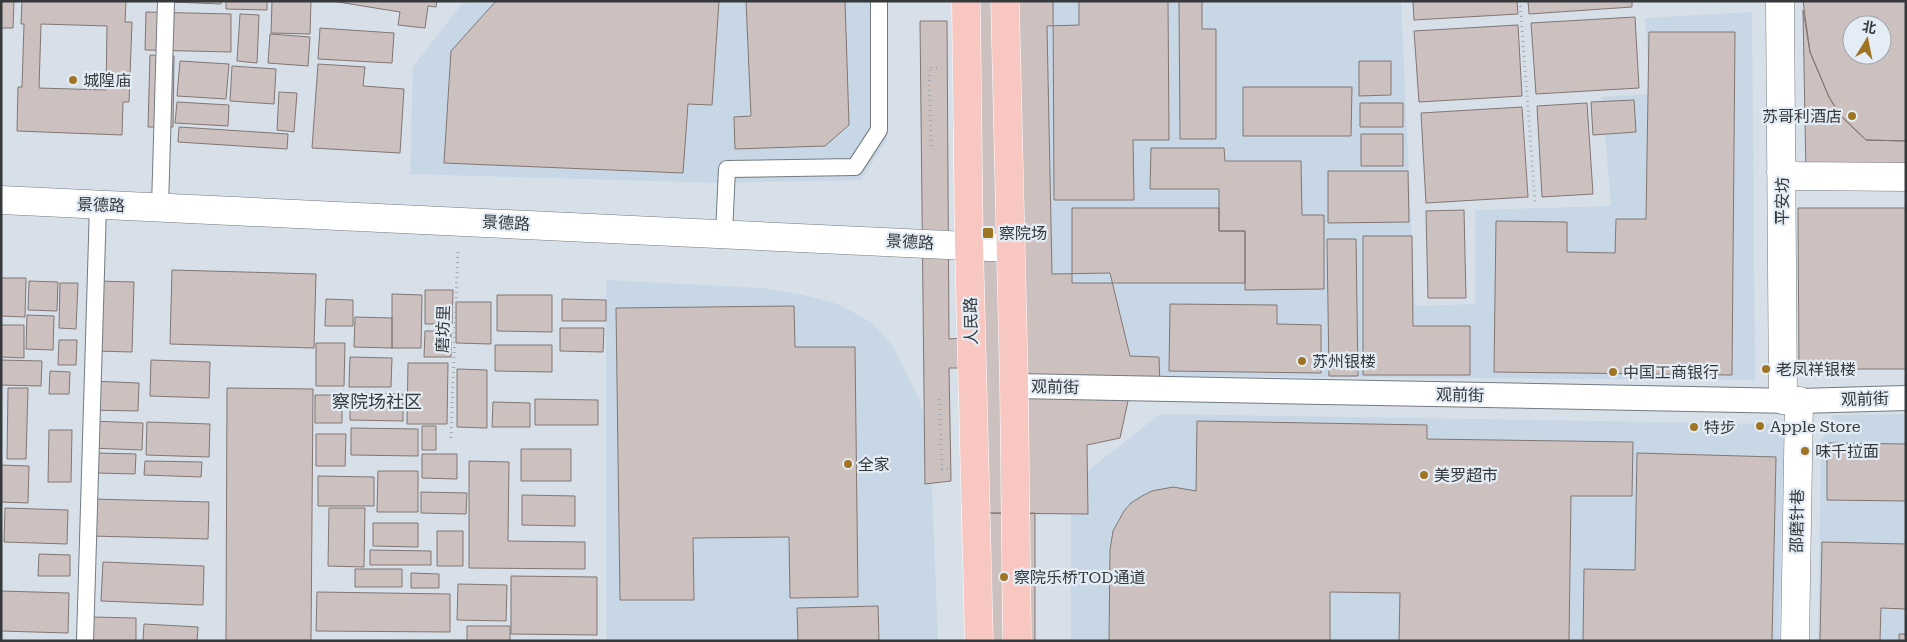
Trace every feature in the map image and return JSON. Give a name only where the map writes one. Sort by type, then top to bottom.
[{"type":"main road","name":"人民路","points":[[966,1],[969,245],[979,641]]},
{"type":"main road","points":[[1005,1],[1014,386],[1017,641]]},
{"type":"main road","name":"平安坊","points":[[1780,1],[1781,172],[1791,400]]},
{"type":"main road","points":[[1781,172],[1797,176],[1906,177]]},
{"type":"main road","name":"景德路","points":[[1,200],[1010,248]]},
{"type":"main road","name":"邵磨针巷","points":[[1791,400],[1795,641]]},
{"type":"street","name":"观前街","points":[[1014,386],[1791,400],[1906,398]]},
{"type":"lane","points":[[160,207],[166,1]]},
{"type":"lane","points":[[724,233],[727,169],[855,167],[879,130],[879,1]]},
{"type":"lane","points":[[85,641],[98,205]]},
{"type":"path","points":[[1520,1],[1535,202]]},
{"type":"path","points":[[929,68],[931,146]]},
{"type":"path","name":"磨坊里","points":[[451,438],[459,221]]},
{"type":"path","points":[[939,399],[942,469]]},
{"type":"shaded area","points":[[585,1],[885,1],[887,140],[861,180],[719,183],[410,174],[413,67],[463,2],[584,8]]},
{"type":"shaded area","points":[[1038,1],[1401,1],[1415,306],[1475,304],[1475,210],[1611,206],[1602,97],[1650,94],[1645,18],[1752,12],[1755,380],[1152,376],[1104,332],[1038,331]]},
{"type":"shaded area","points":[[606,280],[762,288],[803,295],[838,304],[871,322],[892,345],[920,401],[926,427],[931,461],[938,641],[606,641]]},
{"type":"shaded area","points":[[1160,414],[1784,424],[1779,641],[1071,641],[1071,484]]},
{"type":"shaded area","points":[[1906,414],[1906,641],[1818,641],[1821,442],[1833,415]]},
{"type":"building","points":[[1,1],[14,1],[13,28],[1,28]]},
{"type":"building","points":[[22,1],[126,1],[125,22],[132,22],[129,102],[123,102],[122,135],[17,131],[18,87],[22,87],[24,24],[21,24]],"holes":[[[41,24],[107,26],[106,90],[39,88]]]},
{"type":"building","points":[[149,1],[221,1],[221,4]]},
{"type":"building","points":[[226,1],[267,1],[267,10],[226,9]]},
{"type":"building","points":[[272,1],[311,1],[310,34],[271,33]]},
{"type":"building","points":[[332,1],[437,1],[436,7],[428,6],[425,28],[398,25],[400,12]]},
{"type":"building","points":[[496,1],[719,1],[712,105],[688,104],[683,173],[444,163],[451,51]]},
{"type":"building","points":[[746,1],[845,1],[849,125],[825,146],[735,149],[734,117],[751,116]]},
{"type":"building","name":"察院场","points":[[969,1],[1079,1],[1079,25],[1047,26],[1052,274],[1110,273],[1130,356],[1159,357],[1160,386],[1131,387],[1120,438],[1087,445],[1088,514],[973,513],[973,368],[949,368],[951,481],[925,484],[920,21],[947,21],[949,339],[973,337]]},
{"type":"building","points":[[1053,1],[1168,1],[1169,140],[1133,140],[1134,200],[1054,200]]},
{"type":"building","points":[[1179,1],[1202,1],[1202,29],[1216,29],[1216,139],[1180,139]]},
{"type":"building","points":[[1413,1],[1517,1],[1518,14],[1414,20]]},
{"type":"building","points":[[1528,1],[1632,1],[1632,7],[1529,14]]},
{"type":"building","points":[[1803,1],[1906,1],[1906,141],[1866,140],[1840,115],[1829,97],[1810,52]]},
{"type":"building","points":[[1803,10],[1810,52],[1829,97],[1840,115],[1866,140],[1906,141],[1906,175],[1806,175]]},
{"type":"building","points":[[146,12],[231,14],[231,52],[145,50]]},
{"type":"building","points":[[240,14],[259,15],[257,63],[237,61]]},
{"type":"building","points":[[1635,17],[1639,88],[1536,94],[1531,23]]},
{"type":"building","points":[[1518,25],[1522,96],[1419,102],[1414,31]]},
{"type":"building","points":[[320,28],[394,33],[392,63],[318,59]]},
{"type":"building","points":[[1649,32],[1735,32],[1732,375],[1494,372],[1496,221],[1567,222],[1567,252],[1615,253],[1616,219],[1646,219]]},
{"type":"building","points":[[270,34],[310,37],[308,66],[268,63]]},
{"type":"building","points":[[150,55],[174,56],[173,127],[148,127]]},
{"type":"building","points":[[180,61],[229,64],[226,99],[177,96]]},
{"type":"building","points":[[1359,61],[1391,61],[1391,95],[1359,96]]},
{"type":"building","points":[[318,64],[365,67],[363,86],[404,89],[400,153],[312,148]]},
{"type":"building","points":[[232,66],[276,69],[274,104],[230,101]]},
{"type":"building","points":[[1243,87],[1352,87],[1351,136],[1243,136]]},
{"type":"building","points":[[279,92],[297,93],[294,132],[277,130]]},
{"type":"building","points":[[1634,100],[1636,132],[1593,135],[1591,102]]},
{"type":"building","points":[[177,102],[229,105],[228,126],[175,123]]},
{"type":"building","points":[[1360,103],[1403,103],[1403,127],[1360,127]]},
{"type":"building","points":[[1587,103],[1593,194],[1542,197],[1537,106]]},
{"type":"building","points":[[1522,107],[1528,197],[1426,203],[1421,113]]},
{"type":"building","points":[[179,127],[288,134],[287,149],[178,142]]},
{"type":"building","points":[[1361,134],[1403,134],[1403,166],[1361,166]]},
{"type":"building","points":[[1151,148],[1224,148],[1225,161],[1301,161],[1302,215],[1324,215],[1324,289],[1245,290],[1245,231],[1219,231],[1219,189],[1150,189]]},
{"type":"building","points":[[1328,171],[1408,171],[1409,222],[1328,223]]},
{"type":"building","points":[[1072,208],[1219,208],[1219,231],[1245,231],[1245,283],[1072,283]]},
{"type":"building","points":[[1798,208],[1906,208],[1906,369],[1799,369]]},
{"type":"building","points":[[1464,210],[1466,298],[1428,298],[1426,211]]},
{"type":"building","points":[[1363,236],[1412,236],[1413,326],[1470,326],[1470,375],[1363,375]]},
{"type":"building","points":[[1327,239],[1356,239],[1358,376],[1329,376]]},
{"type":"building","points":[[172,270],[316,274],[314,348],[170,344]]},
{"type":"building","points":[[1,278],[26,278],[25,317],[1,316]]},
{"type":"building","points":[[29,281],[58,282],[57,311],[28,310]]},
{"type":"building","points":[[97,281],[134,282],[132,352],[95,351]]},
{"type":"building","points":[[60,283],[78,283],[76,329],[59,328]]},
{"type":"building","points":[[425,290],[453,290],[452,324],[425,324]]},
{"type":"building","points":[[392,294],[422,295],[421,348],[392,348]]},
{"type":"building","points":[[497,295],[552,295],[552,332],[497,331]]},
{"type":"building","points":[[326,299],[353,300],[353,326],[325,326]]},
{"type":"building","points":[[562,299],[606,300],[606,321],[562,321]]},
{"type":"building","points":[[456,302],[491,302],[491,344],[456,343]]},
{"type":"building","points":[[1170,304],[1277,305],[1277,324],[1321,325],[1321,373],[1169,371]]},
{"type":"building","points":[[794,306],[795,347],[855,347],[858,597],[790,598],[789,537],[693,538],[694,600],[620,600],[616,308]]},
{"type":"building","points":[[27,315],[54,316],[53,350],[26,349]]},
{"type":"building","points":[[355,317],[392,318],[392,348],[354,347]]},
{"type":"building","points":[[1,325],[24,325],[24,358],[1,357]]},
{"type":"building","points":[[560,328],[604,328],[603,352],[560,351]]},
{"type":"building","points":[[425,331],[451,331],[451,357],[424,357]]},
{"type":"building","points":[[59,340],[77,340],[76,365],[58,365]]},
{"type":"building","points":[[316,343],[345,343],[344,386],[316,386]]},
{"type":"building","points":[[495,345],[552,345],[552,372],[495,371]]},
{"type":"building","points":[[350,357],[392,358],[391,387],[349,387]]},
{"type":"building","points":[[1,360],[42,361],[41,386],[1,385]]},
{"type":"building","points":[[151,360],[210,362],[209,398],[150,396]]},
{"type":"building","points":[[408,363],[448,363],[447,424],[407,424]]},
{"type":"building","points":[[457,369],[487,370],[487,428],[457,427]]},
{"type":"building","points":[[50,371],[70,372],[69,394],[49,394]]},
{"type":"building","points":[[90,381],[139,383],[138,411],[89,410]]},
{"type":"building","points":[[8,388],[28,388],[26,459],[7,459]]},
{"type":"building","points":[[227,388],[313,389],[311,641],[226,641]]},
{"type":"building","points":[[350,393],[403,394],[403,421],[350,420]]},
{"type":"building","points":[[315,395],[342,395],[342,423],[315,423]]},
{"type":"building","points":[[535,399],[598,400],[598,425],[535,425]]},
{"type":"building","points":[[493,402],[530,403],[530,427],[492,427]]},
{"type":"building","points":[[91,421],[143,423],[142,450],[90,448]]},
{"type":"building","points":[[1197,421],[1427,425],[1427,439],[1633,442],[1632,496],[1571,496],[1569,641],[1399,641],[1400,593],[1330,592],[1330,641],[1109,641],[1110,550],[1113,531],[1124,511],[1131,503],[1152,491],[1173,487],[1196,491]]},
{"type":"building","points":[[147,422],[210,424],[209,457],[146,455]]},
{"type":"building","points":[[422,426],[436,426],[436,450],[422,450]]},
{"type":"building","points":[[351,428],[418,429],[418,456],[351,455]]},
{"type":"building","points":[[49,430],[72,430],[71,482],[48,482]]},
{"type":"building","points":[[316,434],[346,434],[345,466],[316,466]]},
{"type":"building","points":[[1827,443],[1906,444],[1906,501],[1827,500]]},
{"type":"building","points":[[521,449],[571,449],[571,481],[521,481]]},
{"type":"building","points":[[97,453],[136,454],[135,474],[97,473]]},
{"type":"building","points":[[1637,453],[1776,457],[1772,641],[1583,641],[1584,569],[1635,570]]},
{"type":"building","points":[[422,454],[457,454],[457,479],[422,478]]},
{"type":"building","points":[[145,461],[202,462],[201,477],[144,475]]},
{"type":"building","points":[[469,461],[509,462],[508,541],[585,542],[585,569],[469,568]]},
{"type":"building","points":[[1,465],[29,466],[28,503],[1,502]]},
{"type":"building","points":[[378,471],[418,471],[418,512],[377,512]]},
{"type":"building","points":[[318,476],[374,477],[374,506],[318,506]]},
{"type":"building","points":[[421,492],[467,493],[466,514],[421,513]]},
{"type":"building","points":[[522,495],[575,496],[575,526],[522,525]]},
{"type":"building","points":[[92,499],[209,502],[208,539],[91,536]]},
{"type":"building","points":[[5,508],[68,510],[67,544],[4,542]]},
{"type":"building","points":[[329,508],[365,508],[364,567],[328,566]]},
{"type":"building","name":"察院乐桥TOD通道","points":[[973,513],[1035,513],[1035,641],[974,641]]},
{"type":"building","points":[[373,523],[418,523],[418,547],[373,546]]},
{"type":"building","points":[[437,531],[463,531],[463,566],[437,566]]},
{"type":"building","points":[[1822,542],[1906,544],[1906,609],[1881,608],[1880,641],[1820,641]]},
{"type":"building","points":[[370,550],[431,551],[431,565],[370,565]]},
{"type":"building","points":[[39,554],[70,555],[70,576],[38,576]]},
{"type":"building","points":[[103,562],[204,566],[203,605],[101,601]]},
{"type":"building","points":[[355,569],[402,569],[402,587],[355,587]]},
{"type":"building","points":[[411,573],[439,574],[439,588],[411,588]]},
{"type":"building","points":[[511,576],[597,577],[597,635],[511,634]]},
{"type":"building","points":[[458,584],[507,585],[506,621],[457,620]]},
{"type":"building","points":[[1,591],[69,593],[68,633],[1,631]]},
{"type":"building","points":[[317,592],[450,594],[450,632],[316,631]]},
{"type":"building","points":[[878,606],[879,641],[798,641],[797,608]]},
{"type":"building","points":[[92,617],[136,618],[136,641],[91,641]]},
{"type":"building","points":[[144,624],[198,627],[197,641],[143,641]]},
{"type":"building","points":[[467,626],[510,626],[510,641],[467,641]]},
{"type":"building","points":[[1899,634],[1906,634],[1906,641],[1899,641]]},
{"type":"place","name":"城隍庙","points":[[73,80]]},
{"type":"place","name":"苏哥利酒店","points":[[1852,116]]},
{"type":"place","name":"察院场","points":[[988,233]]},
{"type":"place","name":"苏州银楼","points":[[1302,361]]},
{"type":"place","name":"老凤祥银楼","points":[[1766,369]]},
{"type":"place","name":"中国工商银行","points":[[1613,372]]},
{"type":"place","name":"Apple Store","points":[[1760,426]]},
{"type":"place","name":"特步","points":[[1694,427]]},
{"type":"place","name":"味千拉面","points":[[1805,451]]},
{"type":"place","name":"全家","points":[[848,464]]},
{"type":"place","name":"美罗超市","points":[[1424,475]]},
{"type":"place","name":"察院乐桥TOD通道","points":[[1004,577]]},
{"type":"district","name":"察院场社区","points":[[377,401]]}]
